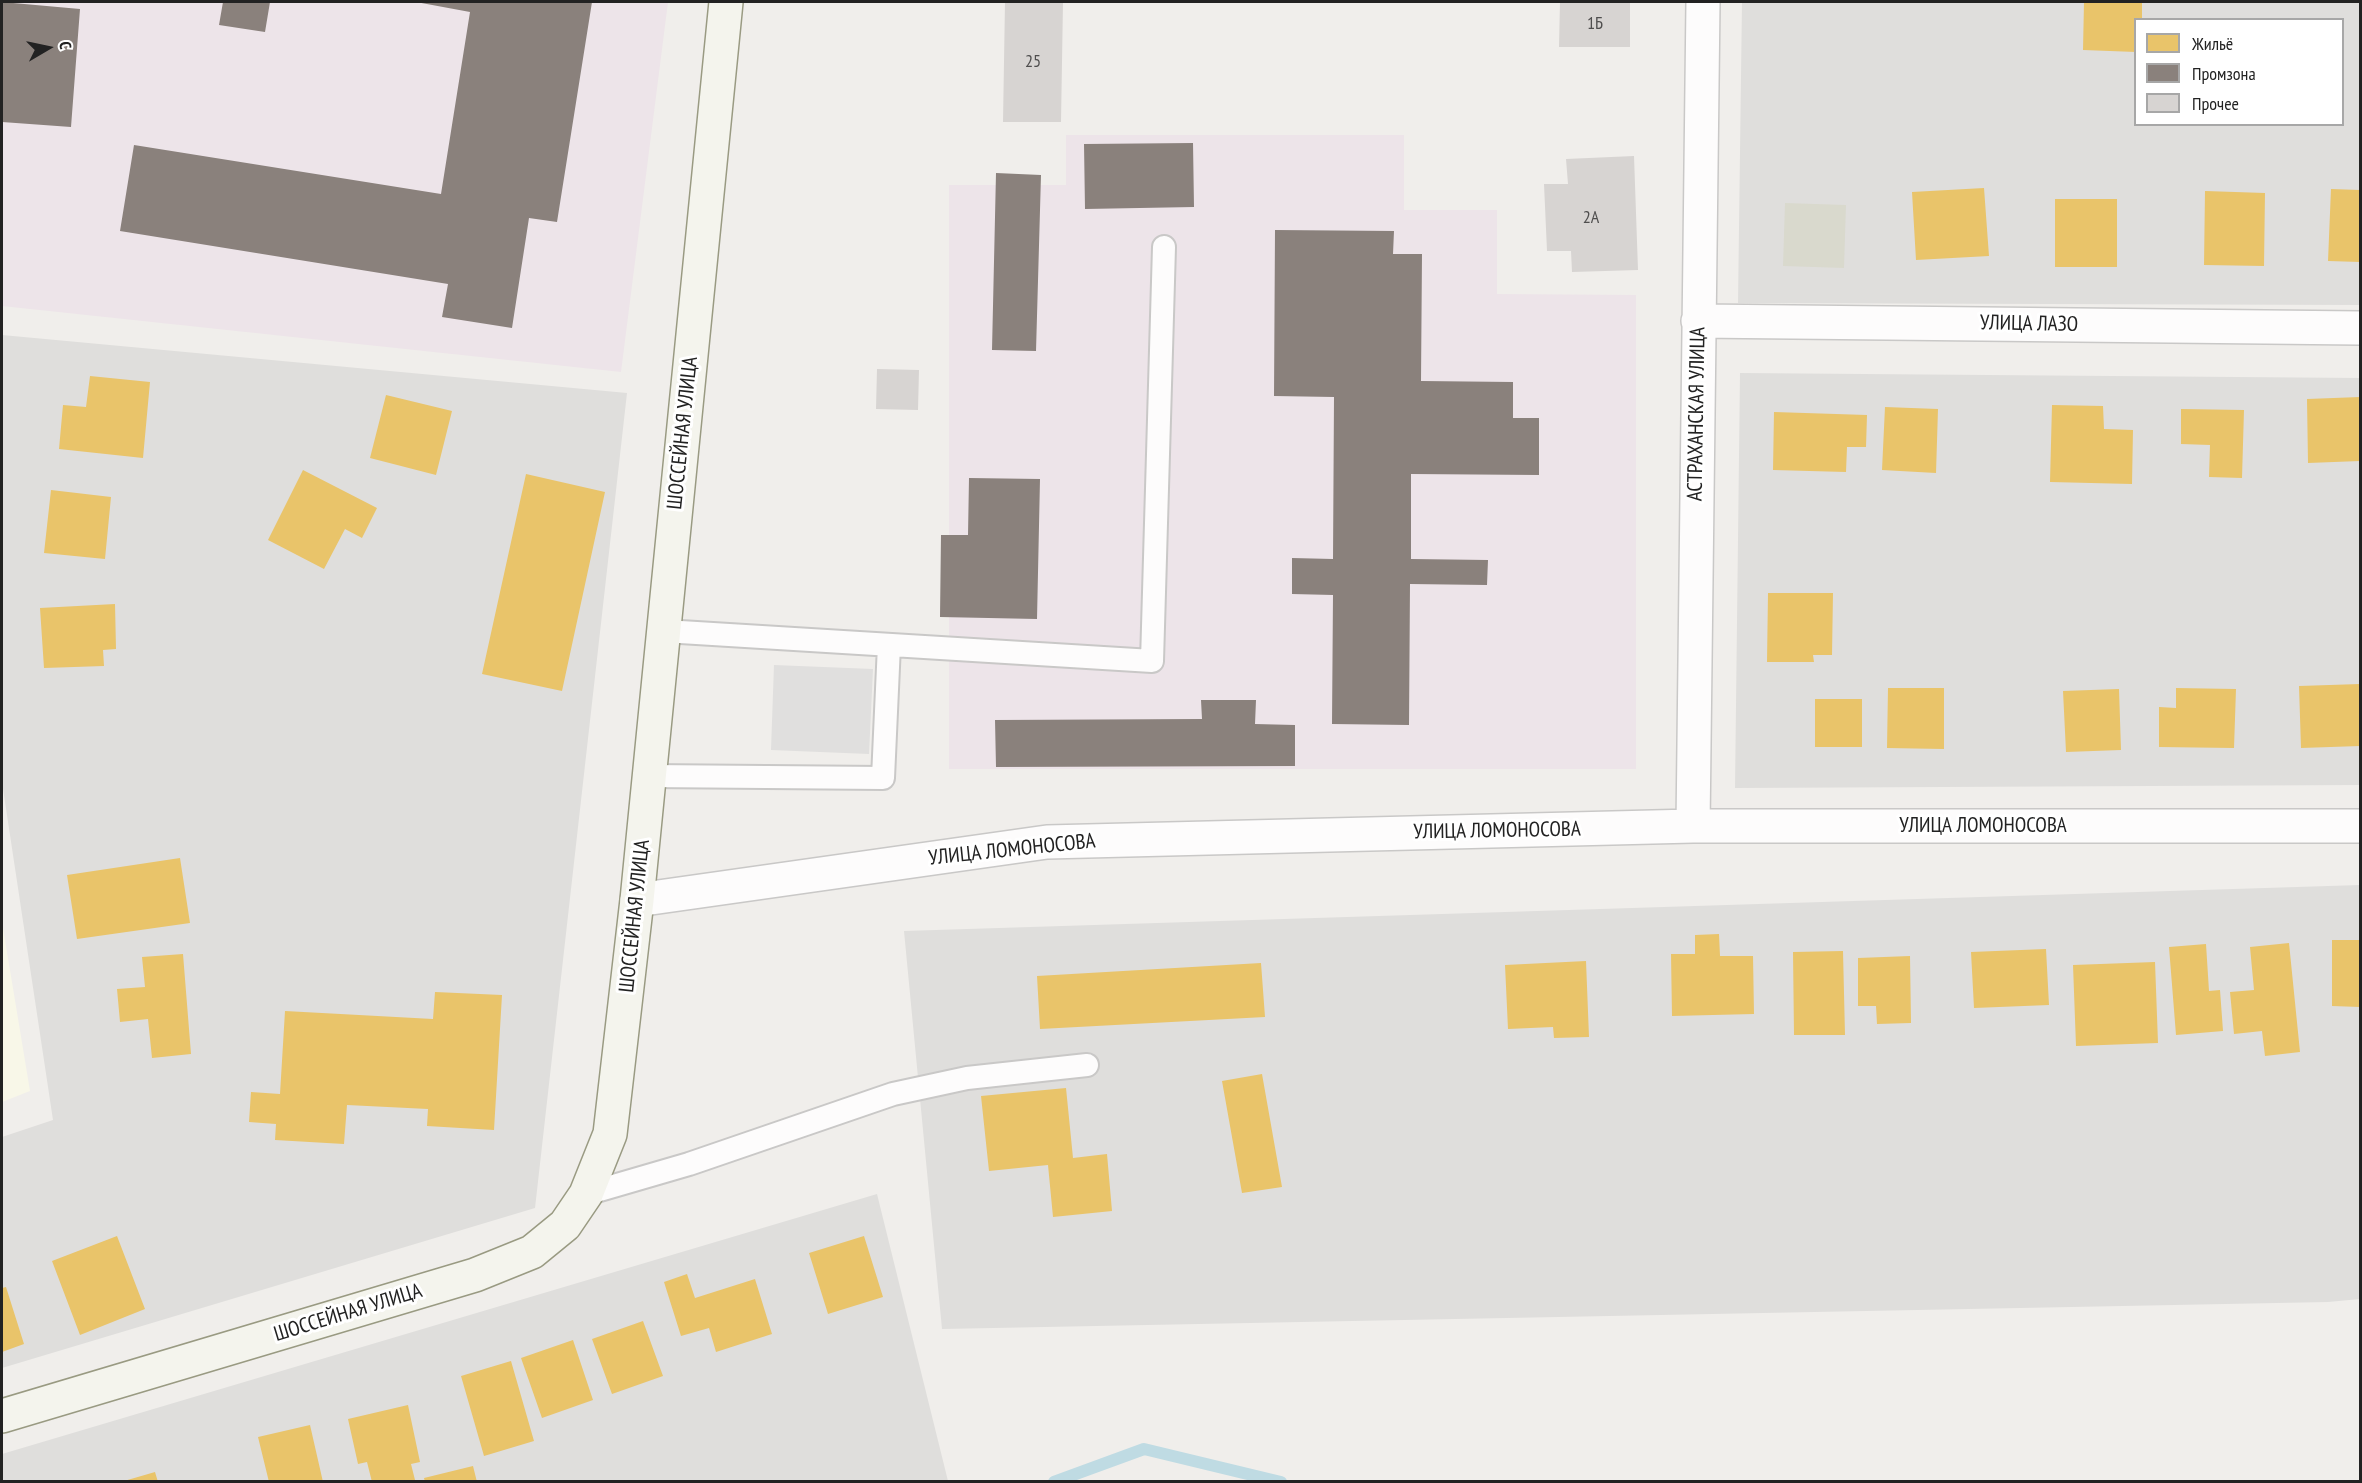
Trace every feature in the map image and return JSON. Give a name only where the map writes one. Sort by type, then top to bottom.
[{"type":"street","name":"ШОССЕЙНАЯ УЛИЦА","points":[[2,1416],[475,1275],[532,1252],[565,1225],[586,1194],[610,1134],[650,776],[726,2]]},
{"type":"street","name":"АСТРАХАНСКАЯ УЛИЦА","points":[[1693,826],[1703,2]]},
{"type":"street","name":"УЛИЦА ЛАЗО","points":[[1698,321],[2361,328]]},
{"type":"street","name":"УЛИЦА ЛОМОНОСОВА","points":[[637,900],[1047,842],[1693,826],[2361,826]]},
{"type":"lane","points":[[664,631],[1152,661],[1164,247]]},
{"type":"lane","points":[[650,776],[883,778],[888,645]]},
{"type":"lane","points":[[586,1194],[689,1164],[893,1094],[967,1078],[1088,1065]]},
{"type":"shaded area","points":[[2,2],[668,2],[621,372],[2,306]]},
{"type":"shaded area","points":[[1742,2],[2360,2],[2360,305],[1738,303]]},
{"type":"shaded area","points":[[1066,135],[1404,135],[1404,210],[1497,210],[1497,294],[1636,295],[1636,769],[949,769],[949,185],[1066,185]]},
{"type":"shaded area","points":[[1785,203],[1846,205],[1844,268],[1783,266]]},
{"type":"shaded area","points":[[2,335],[627,393],[535,1208],[2,1368],[2,1137],[53,1120],[2,782]]},
{"type":"shaded area","points":[[1740,373],[2360,378],[2360,785],[1735,788]]},
{"type":"shaded area","points":[[774,665],[873,669],[869,754],[771,750]]},
{"type":"shaded area","points":[[2360,885],[2360,1299],[2328,1302],[942,1329],[904,931]]},
{"type":"shaded area","points":[[2,922],[30,1091],[2,1102]]},
{"type":"shaded area","points":[[877,1194],[948,1481],[2,1482],[2,1454]]},
{"type":"building: Жильё","points":[[2084,2],[2142,2],[2142,18],[2134,18],[2134,52],[2083,50]]},
{"type":"building: Жильё","points":[[1984,188],[1989,256],[1916,260],[1912,192]]},
{"type":"building: Жильё","points":[[2331,189],[2360,190],[2360,262],[2328,261]]},
{"type":"building: Жильё","points":[[2205,191],[2265,193],[2264,266],[2204,265]]},
{"type":"building: Жильё","points":[[2055,199],[2117,199],[2117,267],[2055,267]]},
{"type":"building: Жильё","points":[[90,376],[150,382],[143,458],[59,449],[63,405],[86,407]]},
{"type":"building: Жильё","points":[[386,395],[452,411],[436,475],[370,458]]},
{"type":"building: Жильё","points":[[2360,397],[2360,461],[2308,463],[2307,399]]},
{"type":"building: Жильё","points":[[2052,405],[2103,406],[2104,429],[2133,430],[2132,484],[2050,482]]},
{"type":"building: Жильё","points":[[1885,407],[1938,409],[1936,473],[1882,470]]},
{"type":"building: Жильё","points":[[2181,409],[2244,410],[2242,478],[2209,477],[2210,445],[2181,444]]},
{"type":"building: Жильё","points":[[1774,412],[1867,415],[1866,447],[1847,447],[1846,472],[1773,470]]},
{"type":"building: Жильё","points":[[303,470],[377,508],[362,538],[345,529],[324,569],[268,540]]},
{"type":"building: Жильё","points":[[526,474],[605,492],[562,691],[482,674]]},
{"type":"building: Жильё","points":[[51,490],[111,497],[105,559],[44,553]]},
{"type":"building: Жильё","points":[[1768,593],[1833,593],[1832,655],[1813,655],[1814,662],[1767,662]]},
{"type":"building: Жильё","points":[[115,604],[116,649],[103,650],[104,666],[44,668],[40,608]]},
{"type":"building: Жильё","points":[[2360,684],[2360,746],[2301,748],[2299,686]]},
{"type":"building: Жильё","points":[[1888,688],[1944,688],[1944,749],[1887,748]]},
{"type":"building: Жильё","points":[[2176,688],[2236,689],[2234,748],[2159,747],[2159,707],[2176,708]]},
{"type":"building: Жильё","points":[[2119,689],[2121,750],[2066,752],[2063,691]]},
{"type":"building: Жильё","points":[[1815,699],[1862,699],[1862,747],[1815,747]]},
{"type":"building: Жильё","points":[[180,858],[190,923],[77,939],[67,875]]},
{"type":"building: Жильё","points":[[1719,934],[1720,956],[1753,956],[1754,1014],[1672,1016],[1671,954],[1695,954],[1695,935]]},
{"type":"building: Жильё","points":[[2332,940],[2360,940],[2360,1007],[2332,1006]]},
{"type":"building: Жильё","points":[[2289,943],[2300,1052],[2265,1056],[2262,1031],[2234,1034],[2230,992],[2254,990],[2250,947]]},
{"type":"building: Жильё","points":[[2206,944],[2209,991],[2220,990],[2223,1031],[2176,1035],[2169,947]]},
{"type":"building: Жильё","points":[[2046,949],[2049,1005],[1974,1008],[1971,952]]},
{"type":"building: Жильё","points":[[1843,951],[1845,1035],[1794,1035],[1793,952]]},
{"type":"building: Жильё","points":[[183,954],[191,1054],[152,1058],[148,1019],[120,1022],[117,989],[145,987],[142,957]]},
{"type":"building: Жильё","points":[[1910,956],[1911,1023],[1877,1024],[1876,1006],[1858,1006],[1858,958]]},
{"type":"building: Жильё","points":[[1586,961],[1589,1037],[1554,1038],[1553,1027],[1508,1029],[1505,965]]},
{"type":"building: Жильё","points":[[2155,962],[2158,1043],[2076,1046],[2073,965]]},
{"type":"building: Жильё","points":[[1261,963],[1265,1017],[1040,1029],[1037,976]]},
{"type":"building: Жильё","points":[[435,992],[502,995],[494,1130],[427,1126],[428,1109],[347,1105],[344,1144],[275,1140],[276,1124],[249,1122],[251,1092],[280,1094],[285,1011],[433,1019]]},
{"type":"building: Жильё","points":[[1262,1074],[1282,1187],[1242,1193],[1222,1081]]},
{"type":"building: Жильё","points":[[1066,1088],[1073,1158],[1107,1154],[1112,1211],[1053,1217],[1048,1165],[989,1171],[981,1096]]},
{"type":"building: Жильё","points":[[117,1236],[145,1309],[80,1335],[52,1261]]},
{"type":"building: Жильё","points":[[864,1236],[883,1297],[828,1314],[809,1253]]},
{"type":"building: Жильё","points":[[687,1274],[695,1298],[755,1279],[772,1334],[716,1352],[709,1328],[681,1336],[664,1282]]},
{"type":"building: Жильё","points":[[6,1287],[24,1344],[2,1352],[2,1288]]},
{"type":"building: Жильё","points":[[643,1321],[663,1376],[612,1394],[592,1339]]},
{"type":"building: Жильё","points":[[573,1340],[593,1400],[542,1418],[521,1358]]},
{"type":"building: Жильё","points":[[511,1361],[534,1441],[484,1456],[461,1376]]},
{"type":"building: Жильё","points":[[408,1405],[420,1462],[411,1464],[415,1480],[372,1482],[367,1462],[358,1464],[348,1419]]},
{"type":"building: Жильё","points":[[310,1425],[323,1482],[269,1482],[258,1437]]},
{"type":"building: Жильё","points":[[473,1466],[477,1482],[425,1482],[424,1478]]},
{"type":"building: Жильё","points":[[155,1472],[158,1482],[124,1482],[124,1481]]},
{"type":"building: Промзона","points":[[2,2],[80,9],[71,127],[2,122]]},
{"type":"building: Промзона","points":[[223,2],[270,2],[265,32],[219,25]]},
{"type":"building: Промзона","points":[[416,2],[592,2],[557,222],[529,218],[512,328],[442,317],[448,284],[120,231],[134,145],[441,194],[470,12]]},
{"type":"building: Промзона","points":[[1193,143],[1194,207],[1085,209],[1084,144]]},
{"type":"building: Промзона","points":[[996,173],[1041,175],[1036,351],[992,350]]},
{"type":"building: Промзона","points":[[1275,230],[1394,231],[1393,254],[1422,254],[1421,381],[1513,382],[1513,418],[1539,418],[1539,475],[1411,474],[1411,559],[1488,560],[1487,585],[1410,584],[1409,725],[1332,724],[1333,595],[1292,594],[1292,558],[1333,559],[1334,397],[1274,396]]},
{"type":"building: Промзона","points":[[969,478],[1040,479],[1037,619],[940,617],[941,535],[968,535]]},
{"type":"building: Промзона","points":[[1201,700],[1256,700],[1255,724],[1295,725],[1295,766],[996,767],[995,720],[1202,719]]},
{"type":"building: Прочее","points":[[1005,2],[1063,2],[1061,122],[1003,122]]},
{"type":"building: Прочее","points":[[1560,2],[1630,2],[1630,47],[1559,47]]},
{"type":"building: Прочее","points":[[1634,156],[1638,270],[1572,272],[1571,251],[1547,251],[1544,184],[1568,184],[1566,159]]},
{"type":"building: Прочее","points":[[877,369],[919,370],[918,410],[876,409]]},
{"type":"waterway","points":[[1054,1482],[1144,1449],[1281,1482]]}]
